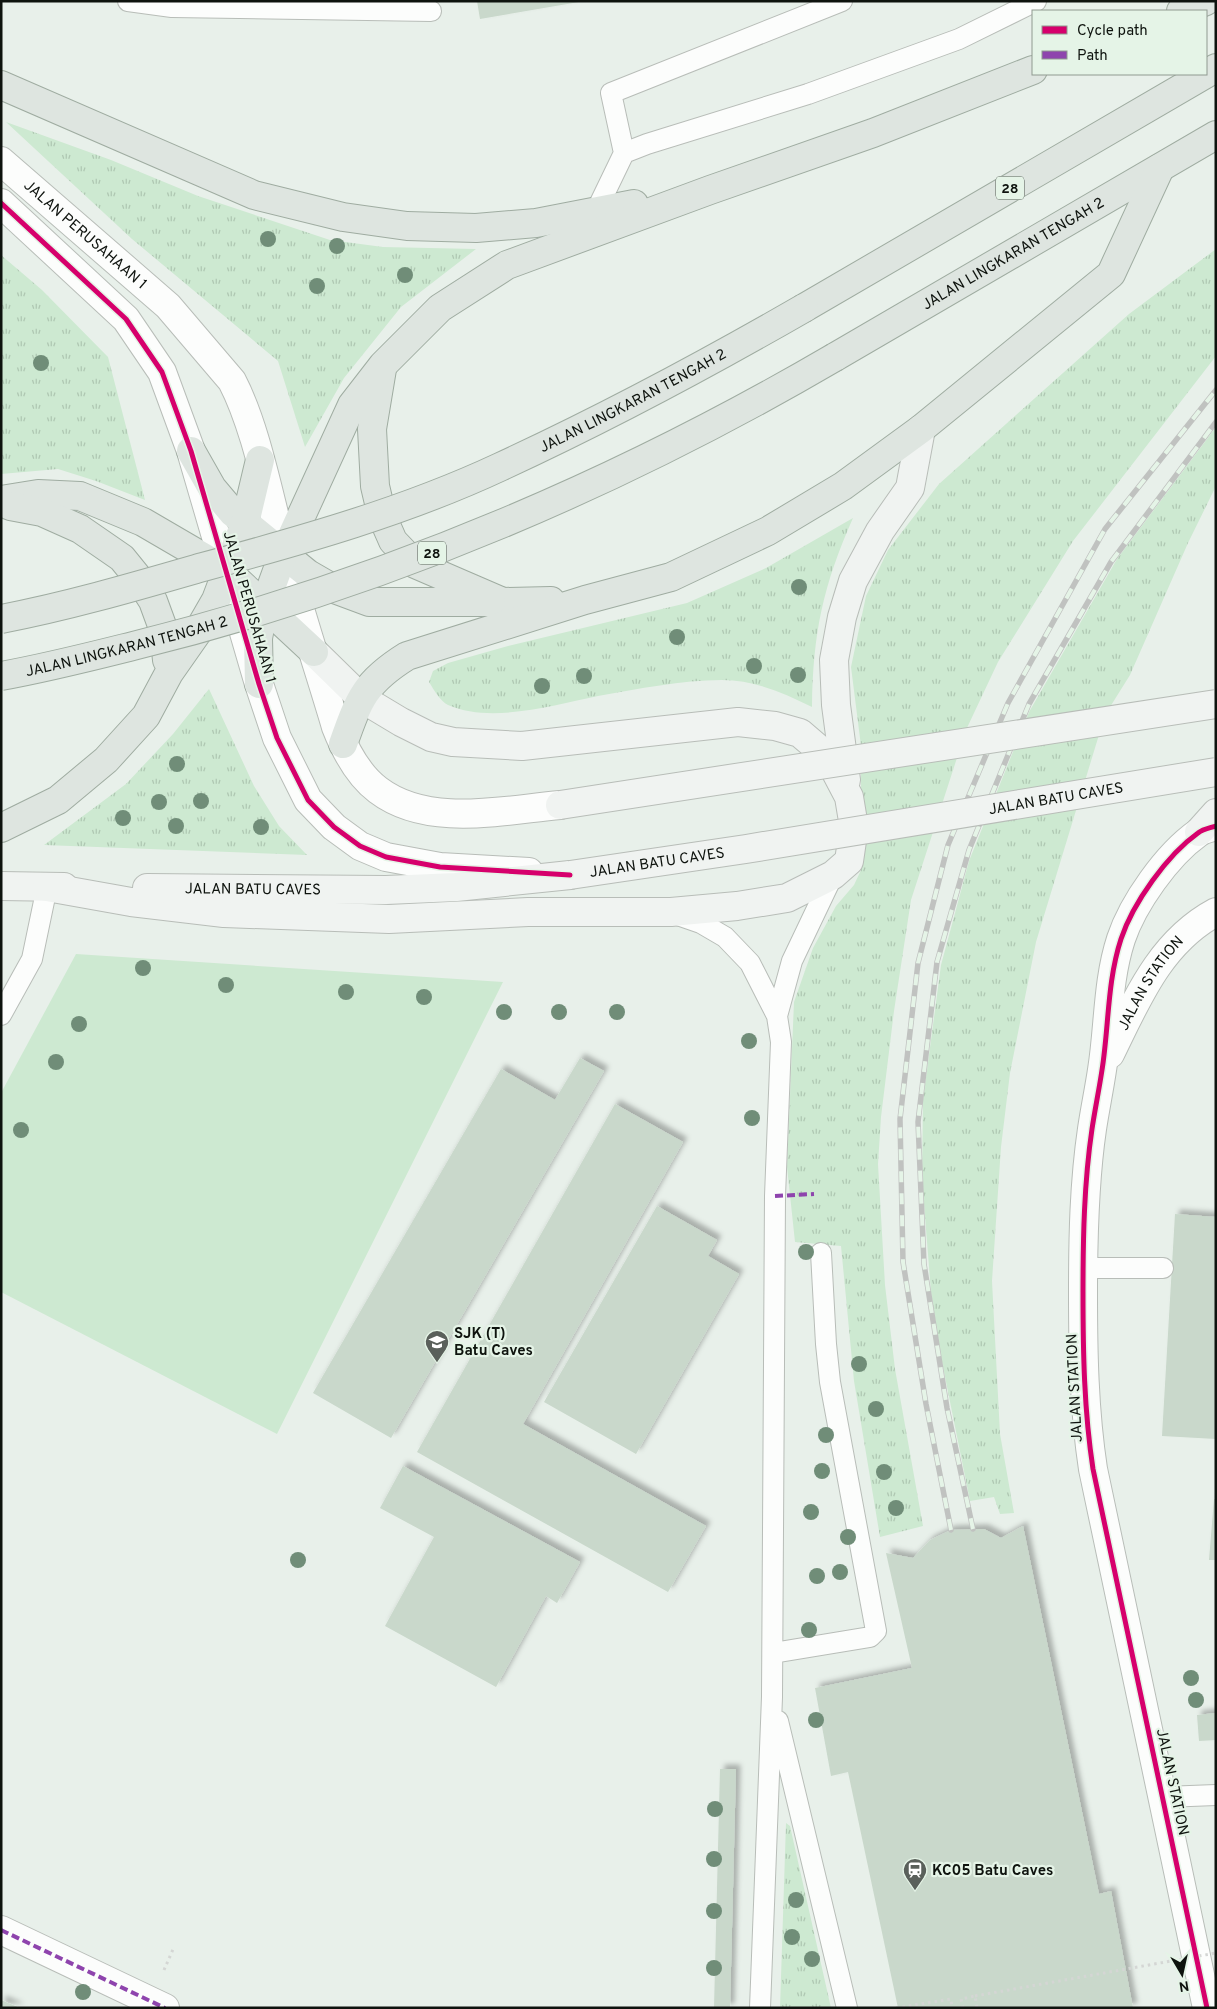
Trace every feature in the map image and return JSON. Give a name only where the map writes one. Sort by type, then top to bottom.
[{"type":"highway","points":[[1183,10],[1206,1]]},
{"type":"highway","points":[[259,684],[258,638],[264,607],[284,554],[352,405],[383,365],[440,308],[507,265],[710,190],[873,133],[1032,70]]},
{"type":"highway","name":"JALAN LINGKARAN TENGAH 2","points":[[1,619],[297,542],[398,508],[498,468],[664,386],[804,308],[1204,75]]},
{"type":"highway","points":[[1,85],[254,195],[343,217],[407,226],[476,228],[536,223],[710,190]]},
{"type":"highway","name":"JALAN LINGKARAN TENGAH 2","points":[[1,676],[37,670],[174,636],[292,602],[422,557],[614,474],[674,446],[752,405],[1216,135]]},
{"type":"highway","points":[[343,744],[361,698],[374,681],[407,656],[585,600],[671,577],[768,531],[843,486],[920,429],[1111,274],[1160,168]]},
{"type":"highway","points":[[383,365],[372,429],[375,486],[382,516],[393,541],[415,564],[503,602]]},
{"type":"highway","points":[[191,451],[212,488],[245,523],[308,574],[334,589],[369,602],[585,600]]},
{"type":"highway","points":[[1,828],[58,800],[106,760],[146,716],[169,674],[197,634],[216,600],[245,523],[260,460]]},
{"type":"highway","points":[[1,500],[38,494],[80,496],[107,505],[143,522],[227,571],[314,652]]},
{"type":"highway","points":[[1,504],[42,512],[80,529],[122,558],[140,579],[153,601],[164,631],[169,674]]},
{"type":"main road","points":[[47,887],[131,902],[224,913],[389,919],[528,912],[671,912],[737,906],[787,898],[833,875],[849,861],[854,827],[848,797],[836,705],[834,660],[840,626],[853,581],[880,532],[910,488],[920,429]]},
{"type":"main road","points":[[314,652],[361,698],[401,722],[431,736],[454,742],[522,746],[738,722],[775,726],[800,733],[828,757],[848,797]]},
{"type":"main road","points":[[560,805],[1216,704]]},
{"type":"main road","name":"JALAN BATU CAVES","points":[[1,887],[386,890],[456,886],[570,875],[746,849],[1216,772]]},
{"type":"street","name":"JALAN PERUSAHAAN 1","points":[[1,161],[168,306],[225,370],[238,393],[260,460],[284,554],[343,744],[362,774],[378,790],[398,802],[421,809],[448,813],[468,813],[560,805]]},
{"type":"street","name":"JALAN PERUSAHAAN 1","points":[[1,203],[126,319],[162,372],[191,451],[259,684],[277,738],[308,800],[334,827],[360,846],[386,857],[440,867],[570,875]]},
{"type":"street","name":"JALAN STATION","points":[[1207,2008],[1093,1469],[1086,1424],[1084,1200],[1113,970],[1122,937],[1144,893],[1170,859],[1210,824]]},
{"type":"street","name":"JALAN STATION","points":[[1102,1068],[1142,990],[1168,949],[1200,920],[1216,912]]},
{"type":"street","points":[[1,1930],[165,2008]]},
{"type":"lane","points":[[128,1],[172,7],[431,11]]},
{"type":"lane","points":[[596,211],[624,153],[611,93],[842,1]]},
{"type":"lane","points":[[624,153],[647,144],[808,94],[959,39],[1036,1]]},
{"type":"lane","points":[[777,1016],[792,961],[833,875]]},
{"type":"lane","points":[[1,1015],[32,959],[47,887]]},
{"type":"lane","points":[[671,912],[701,923],[726,937],[750,963],[777,1016],[782,1042],[775,1196],[772,1697],[760,2008]]},
{"type":"lane","points":[[773,1653],[870,1637],[876,1631],[830,1382],[820,1253]]},
{"type":"lane","points":[[1084,1268],[1163,1268]]},
{"type":"lane","points":[[772,1697],[847,2008]]},
{"type":"lane","points":[[1164,1798],[1216,1795]]},
{"type":"path","points":[[963,2008],[961,1998],[1216,1953]]},
{"type":"path","points":[[975,1996],[977,2008]]},
{"type":"path","points":[[896,2008],[951,1999],[952,2008]]},
{"type":"green space","points":[[6,122],[111,160],[198,196],[330,240],[383,247],[476,249],[401,307],[344,378],[305,447],[278,361],[132,239]]},
{"type":"green space","points":[[1216,249],[1216,356],[1073,541],[998,662],[966,730],[911,900],[894,1011],[881,1117],[878,1164],[885,1285],[895,1369],[923,1526],[880,1537],[854,1381],[841,1246],[795,1242],[787,1167],[794,1002],[813,948],[836,906],[854,885],[861,870],[861,746],[851,667],[866,596],[888,550],[939,484],[1129,314]]},
{"type":"green space","points":[[1,255],[42,290],[108,357],[145,500],[58,469],[1,474]]},
{"type":"green space","points":[[1216,427],[1216,486],[1188,543],[1130,675],[1105,715],[1036,942],[1010,1073],[1001,1147],[992,1281],[1000,1434],[1014,1513],[1000,1514],[994,1497],[970,1501],[941,1357],[931,1292],[922,1179],[923,1100],[941,965],[969,861],[1029,712],[1117,559]]},
{"type":"green space","points":[[853,518],[834,566],[822,610],[815,655],[812,707],[769,688],[746,682],[722,680],[660,685],[542,708],[503,713],[484,713],[448,705],[440,698],[429,682],[433,671],[448,663],[508,646],[687,603],[766,568]]},
{"type":"green space","points":[[209,689],[254,786],[279,826],[307,855],[44,845],[126,784],[173,734]]},
{"type":"green space","points":[[76,954],[503,982],[277,1434],[1,1292],[1,1093]]},
{"type":"green space","points":[[786,1823],[790,1826],[831,2008],[780,2008]]},
{"type":"building","points":[[477,1],[579,1],[579,2],[480,19]]},
{"type":"building","points":[[580,1058],[604,1071],[391,1438],[313,1393],[501,1069],[555,1100]]},
{"type":"building","points":[[615,1104],[683,1142],[523,1424],[706,1526],[668,1592],[417,1452]]},
{"type":"building","points":[[657,1206],[717,1240],[708,1256],[739,1274],[636,1454],[544,1402]]},
{"type":"building","points":[[1175,1214],[1216,1217],[1216,1439],[1162,1436]]},
{"type":"building","points":[[403,1466],[580,1562],[557,1603],[546,1596],[496,1687],[385,1626],[434,1537],[380,1508]]},
{"type":"building","points":[[1214,1499],[1216,1499],[1216,1560],[1209,1560]]},
{"type":"building","points":[[1023,1526],[1099,1894],[1111,1891],[1133,2008],[898,2008],[848,1772],[831,1776],[815,1688],[912,1668],[886,1553],[913,1558],[930,1540],[951,1530],[984,1529],[1001,1538]]},
{"type":"building","points":[[1216,1713],[1216,1740],[1199,1741],[1197,1715]]},
{"type":"building","points":[[720,1769],[736,1769],[730,2008],[714,2008]]},
{"type":"building","points":[[1,2000],[20,2008],[1,2008]]},
{"type":"railway","points":[[951,1530],[926,1404],[903,1262],[900,1119],[918,963],[948,845],[1008,703],[1105,529],[1216,390]]},
{"type":"railway","points":[[973,1529],[947,1408],[924,1264],[918,1122],[937,962],[969,850],[1029,704],[1111,562],[1216,422]]},
{"type":"marked path","points":[[775,1196],[814,1194]]},
{"type":"marked path","points":[[1,1930],[165,2008]]},
{"type":"cycle path","points":[[1,203],[126,319],[162,372],[191,451],[259,684],[277,738],[308,800],[334,827],[360,846],[386,857],[440,867],[570,875]]},
{"type":"cycle path","points":[[1207,2008],[1093,1469],[1085,1381],[1083,1272],[1089,1149],[1101,1077],[1116,955],[1126,925],[1152,881],[1186,842],[1198,833],[1216,826]]},
{"type":"place","name":"SJK (T) Batu Caves","points":[[437,1363]]},
{"type":"place","name":"KC05 Batu Caves","points":[[915,1891]]}]
